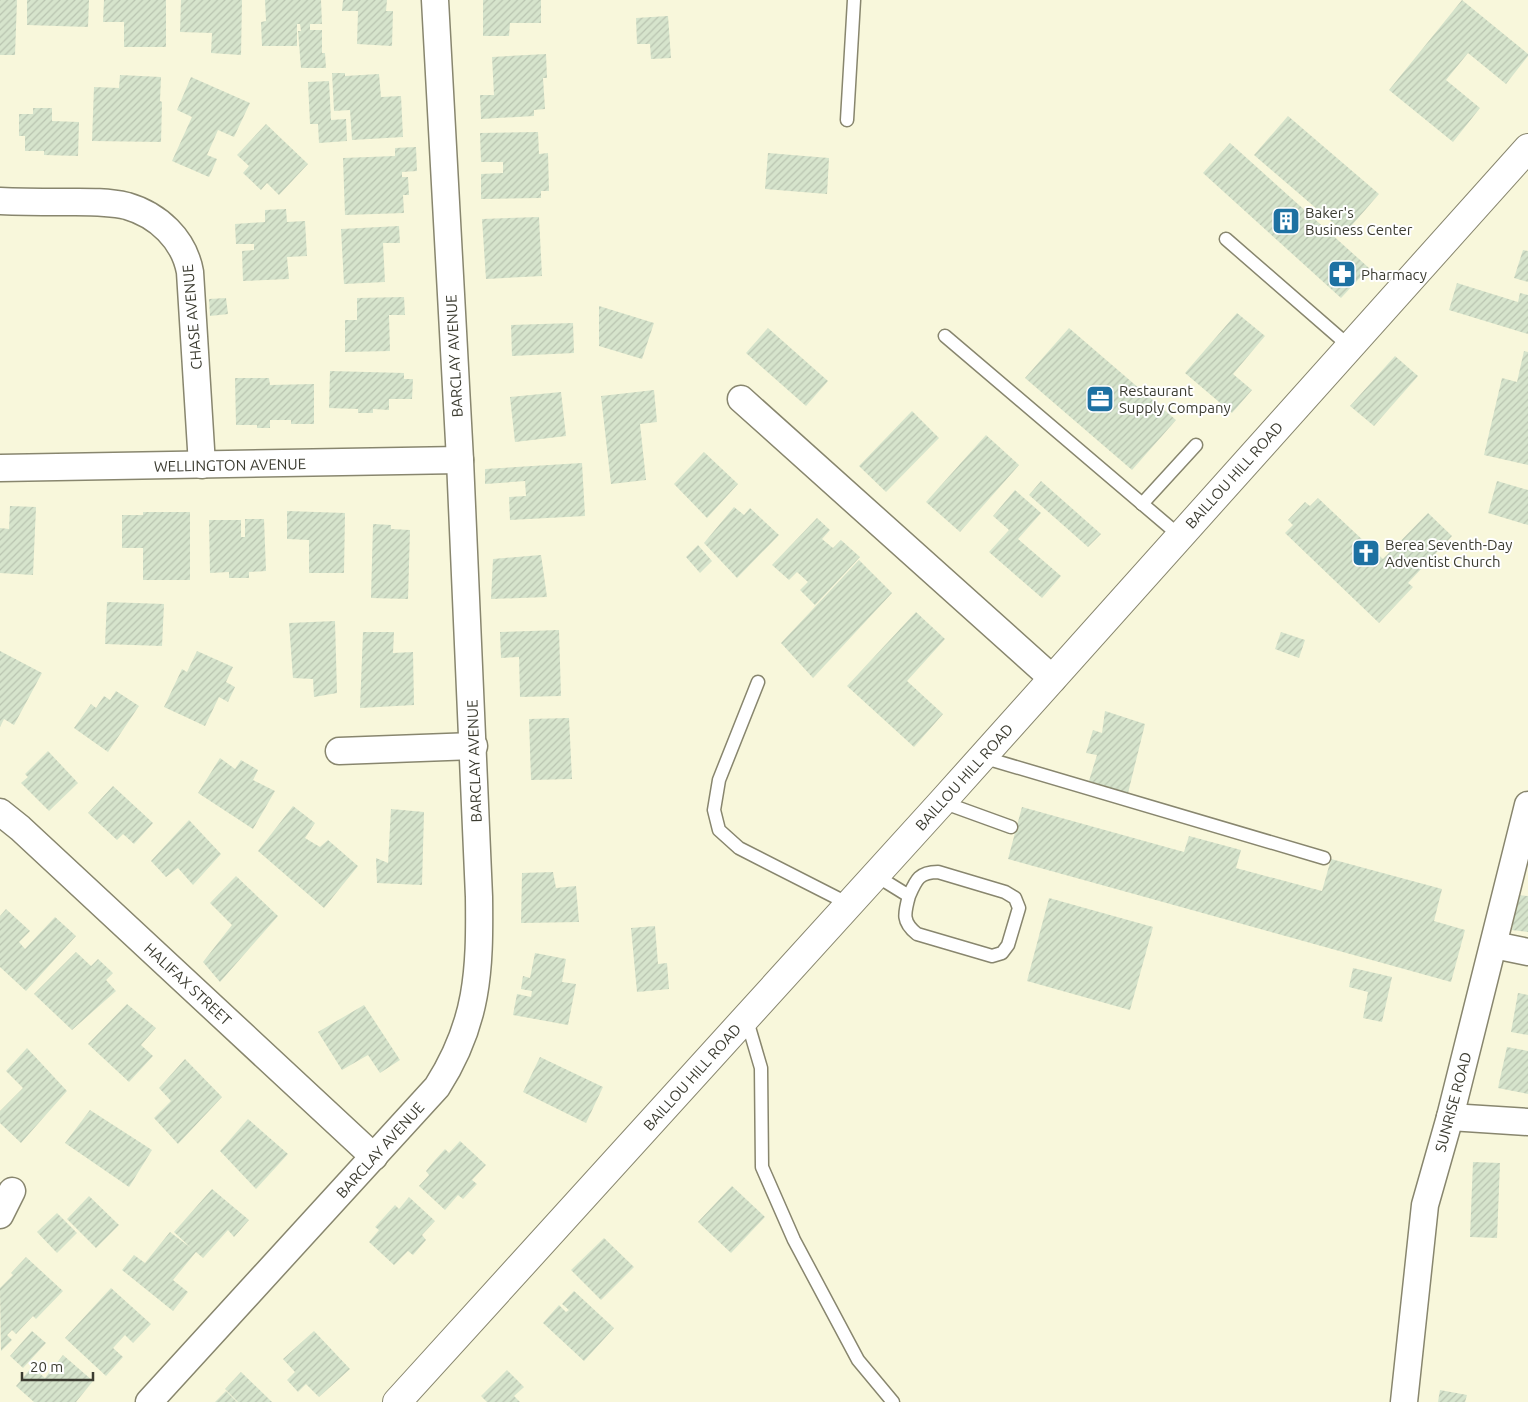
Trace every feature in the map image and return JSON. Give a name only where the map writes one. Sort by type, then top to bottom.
[{"type":"main road","name":"BAILLOU HILL ROAD","points":[[403,1400],[746,1017],[1053,679],[1528,148]]},
{"type":"street","name":"BARCLAY AVENUE","points":[[150,1402],[437,1087],[456,1055],[470,1017],[477,977],[480,932],[474,746],[435,0]]},
{"type":"street","name":"CHASE AVENUE","points":[[0,201],[98,202],[127,206],[158,221],[172,234],[182,248],[190,272],[202,465]]},
{"type":"street","points":[[741,399],[1053,679]]},
{"type":"street","name":"WELLINGTON AVENUE","points":[[0,468],[460,460]]},
{"type":"street","points":[[339,751],[474,746]]},
{"type":"street","name":"SUNRISE ROAD","points":[[1404,1402],[1425,1206],[1450,1117],[1528,805]]},
{"type":"street","name":"HALIFAX STREET","points":[[0,812],[20,828],[374,1157]]},
{"type":"street","points":[[1494,945],[1528,952]]},
{"type":"street","points":[[1450,1117],[1528,1122]]},
{"type":"street","points":[[0,1216],[12,1191]]},
{"type":"lane","points":[[847,120],[854,0]]},
{"type":"lane","points":[[1226,239],[1349,346]]},
{"type":"lane","points":[[945,336],[1180,536]]},
{"type":"lane","points":[[1142,504],[1196,445]]},
{"type":"lane","points":[[758,682],[719,780],[714,810],[719,830],[739,848],[849,904]]},
{"type":"lane","points":[[982,757],[1324,858]]},
{"type":"lane","points":[[942,802],[1011,827]]},
{"type":"lane","points":[[927,872],[938,872],[1005,892],[1015,898],[1020,908],[1008,945],[1002,953],[992,956],[917,934],[908,927],[904,914],[909,896],[916,879],[927,872]]},
{"type":"lane","points":[[875,875],[909,896]]},
{"type":"lane","points":[[746,1017],[761,1068],[762,1167],[794,1240],[858,1360],[892,1402]]},
{"type":"building","points":[[0,0],[17,0],[15,55],[0,55]]},
{"type":"building","points":[[27,0],[89,0],[88,27],[27,25]]},
{"type":"building","points":[[104,0],[166,0],[166,47],[124,47],[124,22],[103,22]]},
{"type":"building","points":[[181,0],[242,0],[241,55],[211,53],[212,33],[180,32]]},
{"type":"building","points":[[265,0],[321,0],[322,24],[310,24],[310,30],[322,30],[322,53],[325,53],[326,68],[301,68],[298,31],[301,31],[300,24],[297,24],[297,46],[262,46],[261,22],[266,21]]},
{"type":"building","points":[[343,0],[387,0],[386,11],[393,11],[392,46],[357,44],[358,11],[342,11]]},
{"type":"building","points":[[483,0],[541,0],[541,23],[510,23],[509,36],[483,36]]},
{"type":"building","points":[[1462,0],[1528,54],[1528,56],[1506,84],[1468,53],[1446,80],[1480,108],[1453,142],[1389,90]]},
{"type":"building","points":[[668,16],[671,58],[651,59],[650,44],[637,44],[636,18]]},
{"type":"building","points":[[546,54],[547,78],[543,78],[545,109],[534,110],[534,116],[481,119],[480,95],[494,95],[492,57]]},
{"type":"building","points":[[332,73],[345,73],[345,76],[379,74],[381,97],[401,96],[403,137],[352,140],[350,110],[334,111]]},
{"type":"building","points":[[120,75],[161,77],[161,142],[92,141],[94,87],[119,88]]},
{"type":"building","points":[[191,77],[250,103],[234,137],[218,130],[207,155],[217,159],[209,177],[172,161],[192,117],[177,110]]},
{"type":"building","points":[[329,81],[331,120],[346,119],[347,141],[319,143],[318,124],[310,124],[308,82]]},
{"type":"building","points":[[33,108],[52,108],[52,121],[79,122],[78,156],[44,155],[44,151],[25,151],[25,136],[19,136],[19,114],[33,114]]},
{"type":"building","points":[[1288,116],[1379,194],[1345,233],[1254,155]]},
{"type":"building","points":[[266,124],[308,164],[279,195],[267,183],[261,190],[243,173],[249,166],[237,155]]},
{"type":"building","points":[[538,132],[539,154],[548,153],[549,191],[541,191],[541,198],[481,199],[481,174],[503,173],[503,162],[481,162],[480,133]]},
{"type":"building","name":"Baker's Business Center","points":[[1230,143],[1369,268],[1341,298],[1203,173]]},
{"type":"building","points":[[416,147],[417,171],[402,172],[402,177],[408,177],[409,195],[403,195],[404,213],[345,215],[343,158],[395,156],[395,148]]},
{"type":"building","points":[[768,153],[829,158],[827,194],[765,189]]},
{"type":"building","points":[[286,209],[287,222],[305,221],[307,256],[287,257],[289,279],[243,281],[242,251],[254,250],[254,244],[236,244],[235,224],[265,222],[265,210]]},
{"type":"building","points":[[539,217],[542,276],[486,279],[482,219]]},
{"type":"building","points":[[399,226],[400,243],[383,243],[385,282],[344,284],[341,229]]},
{"type":"building","points":[[1523,250],[1528,251],[1528,282],[1514,278]]},
{"type":"building","points":[[1457,283],[1518,302],[1520,293],[1528,295],[1528,334],[1449,310]]},
{"type":"building","points":[[404,297],[405,315],[389,315],[390,351],[345,352],[345,320],[357,320],[357,298]]},
{"type":"building","points":[[226,298],[228,314],[210,316],[209,299]]},
{"type":"building","points":[[599,306],[654,323],[642,359],[599,346]]},
{"type":"building","points":[[1237,313],[1265,336],[1233,374],[1252,390],[1232,413],[1185,373]]},
{"type":"building","points":[[573,323],[574,353],[512,356],[511,325]]},
{"type":"building","points":[[768,328],[828,381],[806,406],[746,353]]},
{"type":"building","name":"Restaurant Supply Company","points":[[1069,328],[1176,420],[1132,470],[1025,378]]},
{"type":"building","points":[[1524,351],[1528,352],[1528,465],[1484,455],[1502,378],[1517,382]]},
{"type":"building","points":[[1395,356],[1418,376],[1374,426],[1350,406]]},
{"type":"building","points":[[330,371],[404,373],[404,379],[413,379],[412,399],[389,399],[389,410],[373,409],[373,413],[358,413],[358,409],[329,408]]},
{"type":"building","points":[[235,378],[269,378],[270,385],[314,384],[314,424],[291,424],[291,420],[270,420],[270,428],[257,428],[257,425],[236,425]]},
{"type":"building","points":[[654,390],[657,422],[640,424],[646,480],[611,484],[601,396]]},
{"type":"building","points":[[561,392],[566,436],[515,442],[510,397]]},
{"type":"building","points":[[912,411],[939,438],[886,492],[859,466]]},
{"type":"building","points":[[986,435],[1019,465],[960,532],[926,502]]},
{"type":"building","points":[[704,452],[738,484],[707,518],[674,484]]},
{"type":"building","points":[[582,463],[585,516],[510,520],[509,497],[526,496],[525,481],[485,484],[485,469]]},
{"type":"building","points":[[1041,481],[1101,534],[1088,547],[1029,495]]},
{"type":"building","points":[[1497,481],[1528,490],[1528,525],[1488,513]]},
{"type":"building","points":[[1015,490],[1041,513],[1018,539],[1061,576],[1042,598],[989,552],[1009,530],[993,516]]},
{"type":"building","name":"Berea Seventh-Day Adventist Church","points":[[1318,498],[1383,559],[1428,513],[1452,536],[1408,583],[1413,587],[1379,623],[1285,533],[1293,525],[1288,520],[1305,502],[1310,506]]},
{"type":"building","points":[[10,506],[36,507],[33,575],[0,573],[0,528],[9,529]]},
{"type":"building","points":[[734,507],[744,515],[750,508],[779,535],[737,578],[704,543]]},
{"type":"building","points":[[287,511],[345,513],[344,573],[309,573],[309,540],[287,539]]},
{"type":"building","points":[[143,512],[190,512],[190,580],[143,580],[143,548],[122,548],[122,515],[143,515]]},
{"type":"building","points":[[817,518],[830,530],[822,539],[833,548],[841,540],[860,557],[815,605],[800,590],[808,582],[797,572],[789,580],[772,565]]},
{"type":"building","points":[[245,519],[264,519],[266,571],[249,572],[249,578],[229,578],[229,572],[210,573],[209,520],[241,520],[241,537],[245,537]]},
{"type":"building","points":[[373,524],[391,525],[391,529],[410,530],[408,599],[371,598]]},
{"type":"building","points":[[698,545],[712,561],[700,573],[686,557]]},
{"type":"building","points":[[541,555],[547,597],[491,599],[493,559]]},
{"type":"building","points":[[859,560],[892,593],[813,678],[781,643]]},
{"type":"building","points":[[107,602],[164,604],[162,646],[105,644]]},
{"type":"building","points":[[916,612],[945,639],[907,681],[943,714],[914,747],[847,686]]},
{"type":"building","points":[[335,621],[337,693],[314,697],[313,679],[293,678],[289,623]]},
{"type":"building","points":[[559,630],[561,696],[520,697],[519,657],[501,658],[500,632]]},
{"type":"building","points":[[363,632],[394,632],[393,653],[413,652],[414,705],[360,708]]},
{"type":"building","points":[[1281,632],[1305,640],[1299,658],[1275,649]]},
{"type":"building","points":[[0,651],[42,673],[14,725],[4,719],[0,727]]},
{"type":"building","points":[[197,651],[233,667],[226,682],[235,687],[228,702],[219,697],[205,726],[164,707],[182,669],[187,672]]},
{"type":"building","points":[[116,691],[139,706],[108,752],[74,728],[91,704],[96,708],[104,696],[110,700]]},
{"type":"building","points":[[1105,711],[1145,724],[1128,793],[1089,781],[1097,755],[1086,753],[1093,730],[1102,733]]},
{"type":"building","points":[[569,718],[572,779],[531,780],[529,719]]},
{"type":"building","points":[[48,751],[78,783],[49,811],[21,783],[28,777],[25,774]]},
{"type":"building","points":[[220,758],[235,769],[241,760],[258,770],[253,780],[275,791],[253,829],[198,793]]},
{"type":"building","points":[[113,786],[153,823],[134,844],[123,834],[117,840],[88,813]]},
{"type":"building","points":[[293,806],[315,823],[305,838],[320,847],[328,840],[358,866],[324,908],[258,851]]},
{"type":"building","points":[[1022,807],[1184,852],[1189,836],[1241,850],[1236,868],[1322,891],[1331,859],[1442,889],[1434,921],[1465,930],[1451,982],[1008,859]]},
{"type":"building","points":[[391,809],[424,812],[422,885],[377,883],[376,858],[388,863]]},
{"type":"building","points":[[189,820],[221,854],[193,885],[178,868],[166,877],[151,861]]},
{"type":"building","points":[[553,872],[556,888],[576,886],[579,922],[521,923],[522,873]]},
{"type":"building","points":[[236,876],[278,916],[220,982],[203,962],[232,925],[210,903]]},
{"type":"building","points":[[1517,895],[1528,896],[1528,932],[1512,930]]},
{"type":"building","points":[[1049,898],[1153,927],[1130,1010],[1027,981]]},
{"type":"building","points":[[6,909],[30,931],[19,942],[25,949],[55,917],[76,936],[26,991],[0,967],[0,916]]},
{"type":"building","points":[[655,926],[658,964],[667,963],[669,989],[637,992],[631,928]]},
{"type":"building","points":[[76,952],[91,966],[98,959],[113,973],[106,980],[116,991],[72,1030],[34,994]]},
{"type":"building","points":[[535,953],[566,959],[562,982],[576,984],[568,1025],[513,1015],[517,994],[531,997],[532,991],[521,989],[523,976],[530,978]]},
{"type":"building","points":[[1353,968],[1392,977],[1382,1022],[1363,1018],[1368,992],[1349,987]]},
{"type":"building","points":[[1518,993],[1528,995],[1528,1035],[1511,1032]]},
{"type":"building","points":[[127,1004],[156,1028],[141,1045],[153,1056],[129,1082],[88,1044]]},
{"type":"building","points":[[364,1005],[400,1060],[380,1073],[368,1055],[342,1070],[318,1032]]},
{"type":"building","points":[[1507,1047],[1528,1051],[1528,1094],[1498,1088]]},
{"type":"building","points":[[27,1048],[67,1091],[21,1143],[0,1123],[0,1111],[23,1088],[6,1071]]},
{"type":"building","points":[[540,1057],[603,1087],[586,1123],[523,1092]]},
{"type":"building","points":[[185,1059],[222,1097],[178,1144],[154,1118],[171,1101],[159,1088]]},
{"type":"building","points":[[90,1110],[152,1150],[129,1187],[65,1143]]},
{"type":"building","points":[[248,1119],[288,1154],[256,1189],[220,1151]]},
{"type":"building","points":[[460,1141],[486,1165],[472,1180],[477,1184],[463,1199],[458,1195],[445,1210],[419,1186],[429,1175],[426,1171],[445,1149],[449,1153]]},
{"type":"building","points":[[1473,1162],[1500,1163],[1497,1238],[1470,1237]]},
{"type":"building","points":[[732,1186],[765,1217],[731,1253],[698,1222]]},
{"type":"building","points":[[212,1189],[249,1220],[234,1237],[228,1230],[203,1258],[196,1252],[173,1280],[188,1292],[173,1311],[122,1270],[134,1255],[145,1263],[170,1232],[191,1248],[174,1232]]},
{"type":"building","points":[[89,1196],[119,1225],[96,1248],[67,1219]]},
{"type":"building","points":[[409,1197],[435,1221],[422,1235],[426,1240],[413,1255],[408,1251],[394,1265],[369,1242],[379,1230],[375,1227],[395,1205],[399,1209]]},
{"type":"building","points":[[57,1213],[77,1233],[57,1253],[37,1232]]},
{"type":"building","points":[[604,1238],[634,1267],[601,1300],[571,1270]]},
{"type":"building","points":[[26,1257],[63,1291],[36,1319],[33,1316],[16,1334],[12,1330],[7,1335],[12,1340],[1,1351],[0,1288],[13,1275],[11,1273]]},
{"type":"building","points":[[111,1288],[151,1324],[133,1343],[125,1335],[113,1348],[123,1357],[106,1376],[65,1338]]},
{"type":"building","points":[[574,1291],[614,1328],[584,1361],[543,1323],[559,1305],[566,1312],[569,1310],[562,1304]]},
{"type":"building","points":[[32,1331],[46,1343],[23,1368],[10,1356]]},
{"type":"building","points":[[314,1331],[350,1369],[319,1397],[306,1384],[298,1392],[287,1380],[295,1372],[283,1359]]},
{"type":"building","points":[[63,1355],[93,1381],[76,1402],[34,1402],[16,1386],[32,1367],[45,1378]]},
{"type":"building","points":[[507,1370],[524,1387],[514,1396],[520,1402],[487,1402],[481,1396]]},
{"type":"building","points":[[241,1372],[272,1402],[238,1402],[225,1389]]},
{"type":"building","points":[[1440,1390],[1467,1395],[1465,1402],[1438,1402]]},
{"type":"building","points":[[226,1391],[237,1402],[215,1402]]},
{"type":"place","name":"Baker's Business Center","points":[[1286,221]]},
{"type":"place","name":"Pharmacy","points":[[1342,274]]},
{"type":"place","name":"Restaurant Supply Company","points":[[1100,399]]},
{"type":"place","name":"Berea Seventh-Day Adventist Church","points":[[1366,553]]}]
